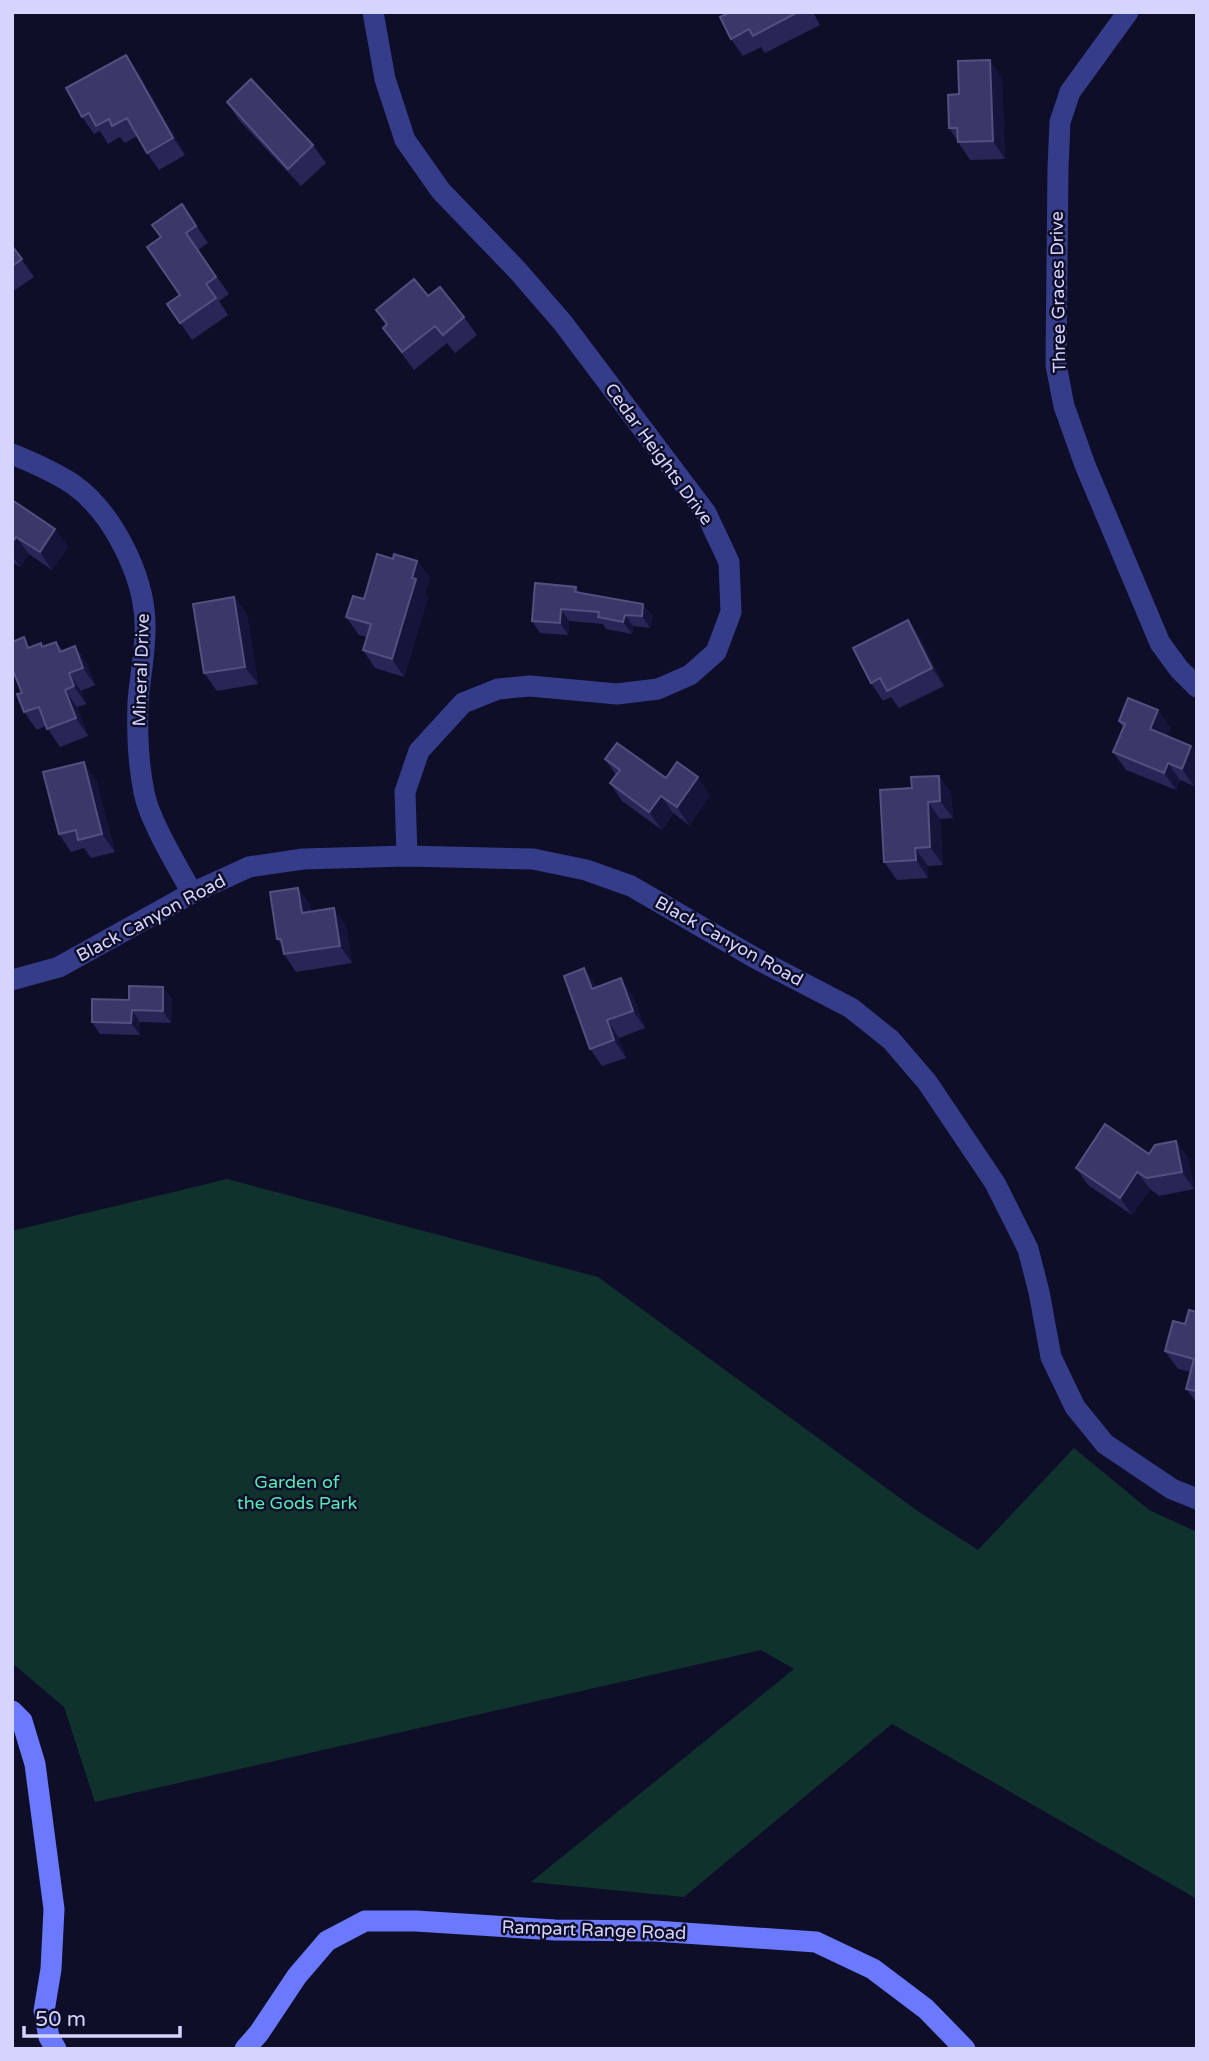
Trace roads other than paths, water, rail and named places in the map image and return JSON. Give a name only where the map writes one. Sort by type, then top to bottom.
[{"type":"street","name":"Cedar Heights Drive","points":[[373,12],[385,79],[405,140],[441,191],[518,271],[563,323],[706,513],[729,562],[732,612],[716,652],[690,675],[658,689],[617,694],[530,686],[498,688],[463,703],[419,751],[405,792],[407,856]]},
{"type":"street","name":"Three Graces Drive","points":[[1128,12],[1070,92],[1060,122],[1056,365],[1064,406],[1085,466],[1160,643],[1179,669],[1197,687]]},
{"type":"street","name":"Mineral Drive","points":[[12,454],[40,465],[76,486],[106,517],[132,566],[141,590],[145,621],[144,662],[138,700],[138,749],[144,795],[165,843],[192,893]]},
{"type":"street","name":"Black Canyon Road","points":[[12,980],[59,967],[192,893],[249,867],[303,859],[407,856],[533,859],[586,870],[631,886],[755,958],[851,1008],[891,1040],[927,1082],[995,1183],[1028,1249],[1051,1357],[1074,1407],[1105,1444],[1172,1489],[1197,1499]]},
{"type":"street","points":[[12,1711],[22,1721],[35,1764],[54,1909],[51,1969],[44,2011],[49,2037],[56,2049]]},
{"type":"street","name":"Rampart Range Road","points":[[245,2049],[259,2034],[297,1976],[327,1941],[365,1921],[555,1930],[655,1931],[816,1942],[873,1969],[926,2009],[965,2049]]},
{"type":"park label","name":"Garden of the Gods Park","points":[[297,1492]]}]
